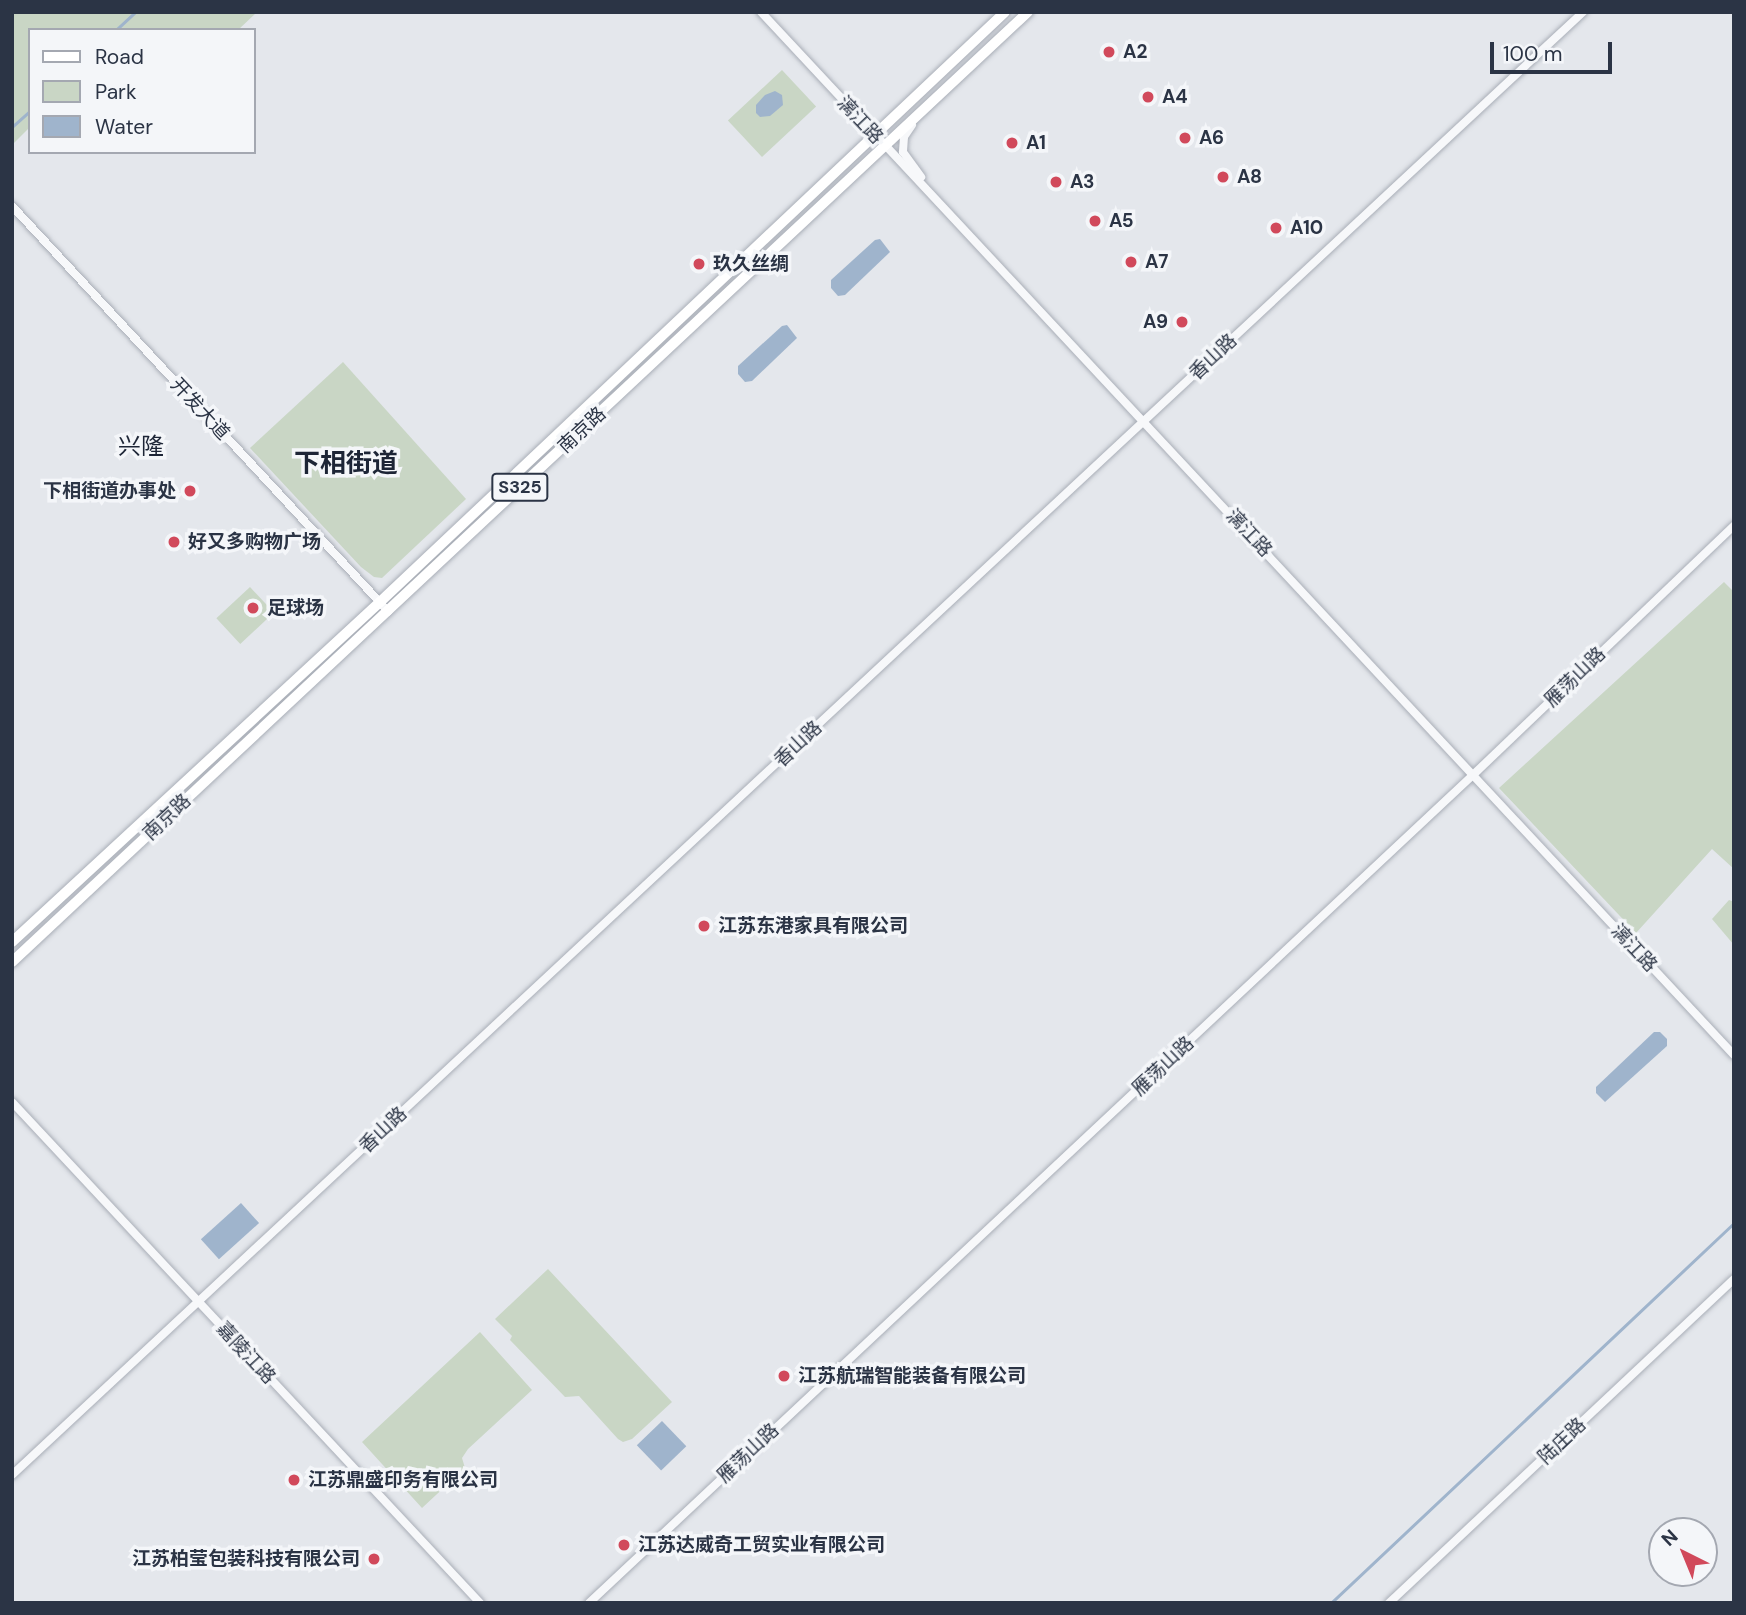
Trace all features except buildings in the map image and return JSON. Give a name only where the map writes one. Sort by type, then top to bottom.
[{"type":"main road","name":"南京路","points":[[12,962],[1005,12]]},
{"type":"main road","name":"南京路","points":[[12,942],[384,607],[1028,12]]},
{"type":"street","name":"漓江路","points":[[761,12],[1145,420],[1734,1055]]},
{"type":"street","name":"香山路","points":[[12,1475],[1583,12]]},
{"type":"street","points":[[921,113],[904,137],[903,152],[941,205]]},
{"type":"street","name":"开发大道","points":[[12,206],[384,607]]},
{"type":"street","name":"雁荡山路","points":[[589,1603],[1473,775],[1734,526]]},
{"type":"street","name":"嘉陵江路","points":[[12,1102],[480,1603]]},
{"type":"street","name":"陆庄路","points":[[1389,1603],[1734,1279]]},
{"type":"green space","points":[[12,12],[257,12],[240,28],[28,28],[28,129],[12,145]]},
{"type":"green space","points":[[782,70],[816,107],[762,157],[728,120]]},
{"type":"green space","points":[[343,362],[466,499],[382,578],[374,577],[361,567],[250,448]]},
{"type":"green space","points":[[1724,582],[1734,592],[1734,869],[1712,849],[1636,933],[1499,788]]},
{"type":"green space","points":[[250,587],[274,613],[240,644],[216,618]]},
{"type":"green space","points":[[1729,900],[1734,902],[1734,945],[1712,919]]},
{"type":"green space","points":[[548,1269],[672,1402],[632,1439],[623,1442],[618,1439],[579,1396],[565,1397],[510,1340],[512,1336],[495,1319]]},
{"type":"green space","points":[[480,1332],[532,1390],[468,1449],[462,1458],[465,1468],[422,1508],[362,1442]]},
{"type":"water","points":[[775,91],[782,95],[783,105],[770,116],[760,117],[756,113],[756,105],[765,95]]},
{"type":"water","points":[[880,239],[890,252],[845,295],[838,296],[831,288],[831,280],[875,240]]},
{"type":"water","points":[[787,325],[797,338],[752,381],[745,382],[738,374],[738,366],[782,326]]},
{"type":"water","points":[[1654,1032],[1660,1032],[1667,1039],[1667,1046],[1605,1102],[1596,1093],[1596,1087]]},
{"type":"water","points":[[241,1203],[259,1223],[219,1259],[201,1239]]},
{"type":"water","points":[[662,1421],[686,1446],[661,1470],[637,1445]]},
{"type":"waterway","points":[[118,28],[135,12]]},
{"type":"waterway","points":[[12,127],[28,113]]},
{"type":"waterway","points":[[1331,1603],[1734,1223]]},
{"type":"place","name":"A2","points":[[1109,52]]},
{"type":"place","name":"A4","points":[[1148,97]]},
{"type":"place","name":"A6","points":[[1185,138]]},
{"type":"place","name":"A1","points":[[1012,143]]},
{"type":"place","name":"A8","points":[[1223,177]]},
{"type":"place","name":"A3","points":[[1056,182]]},
{"type":"place","name":"A5","points":[[1095,221]]},
{"type":"place","name":"A10","points":[[1276,228]]},
{"type":"place","name":"A7","points":[[1131,262]]},
{"type":"place","name":"玖久丝绸","points":[[699,264]]},
{"type":"place","name":"A9","points":[[1182,322]]},
{"type":"place","name":"下相街道办事处","points":[[190,491]]},
{"type":"place","name":"好又多购物广场","points":[[174,542]]},
{"type":"place","name":"足球场","points":[[253,608]]},
{"type":"place","name":"江苏东港家具有限公司","points":[[704,926]]},
{"type":"place","name":"江苏航瑞智能装备有限公司","points":[[784,1376]]},
{"type":"place","name":"江苏鼎盛印务有限公司","points":[[294,1480]]},
{"type":"place","name":"江苏达威奇工贸实业有限公司","points":[[624,1545]]},
{"type":"place","name":"江苏柏莹包装科技有限公司","points":[[374,1559]]},
{"type":"district","name":"兴隆","points":[[141,446]]},
{"type":"district","name":"下相街道","points":[[346,464]]}]
